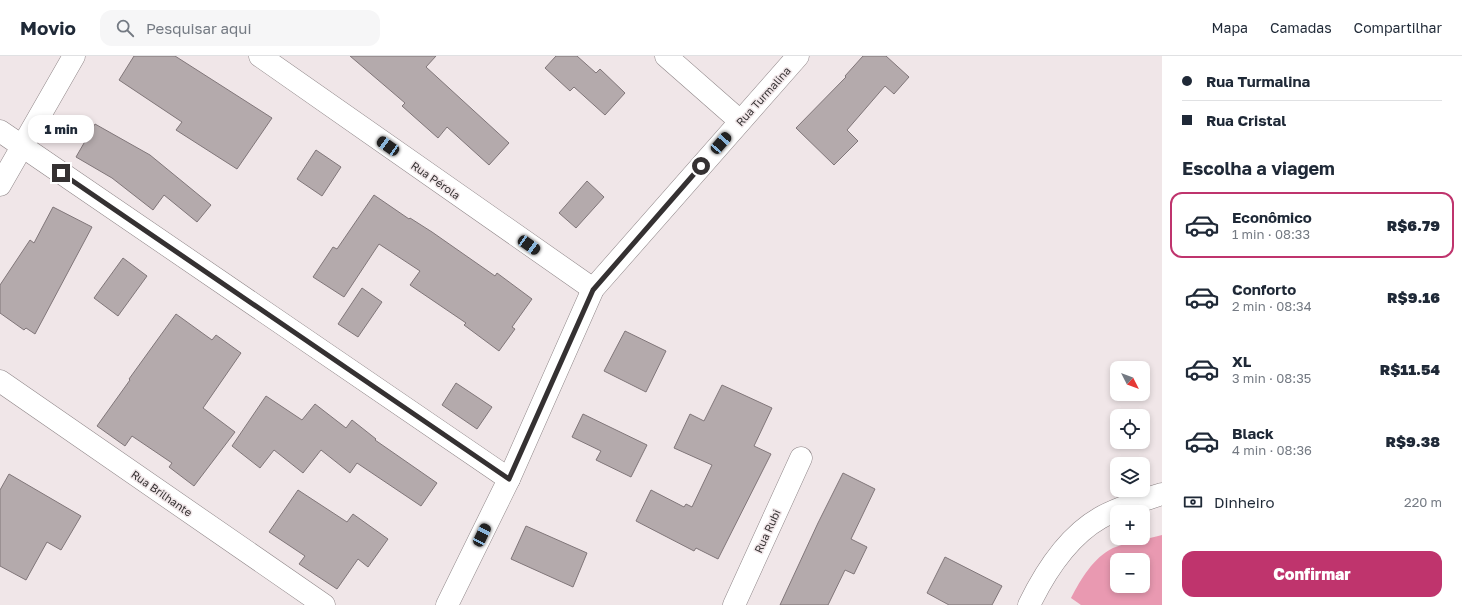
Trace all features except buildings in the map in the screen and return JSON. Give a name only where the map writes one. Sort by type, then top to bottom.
[{"type":"street","points":[[0,185],[74,56]]},
{"type":"street","name":"Rua Pérola","points":[[260,56],[593,290]]},
{"type":"street","points":[[666,56],[740,121]]},
{"type":"street","name":"Rua Turmalina","points":[[447,605],[509,479],[593,290],[798,56]]},
{"type":"street","points":[[0,131],[509,479]]},
{"type":"street","name":"Rua Brilhante","points":[[0,381],[324,605]]},
{"type":"street","name":"Rua Rubi","points":[[734,605],[801,458]]},
{"type":"street","points":[[1030,605],[1040,584],[1064,548],[1081,533],[1099,519],[1116,510],[1162,494]]},
{"type":"shaded area","points":[[1162,535],[1162,605],[1081,605],[1071,598],[1088,570],[1099,557],[1113,548],[1121,545],[1150,545],[1150,538]]},
{"type":"route","points":[[61,173],[509,479],[593,290],[701,166]]}]
